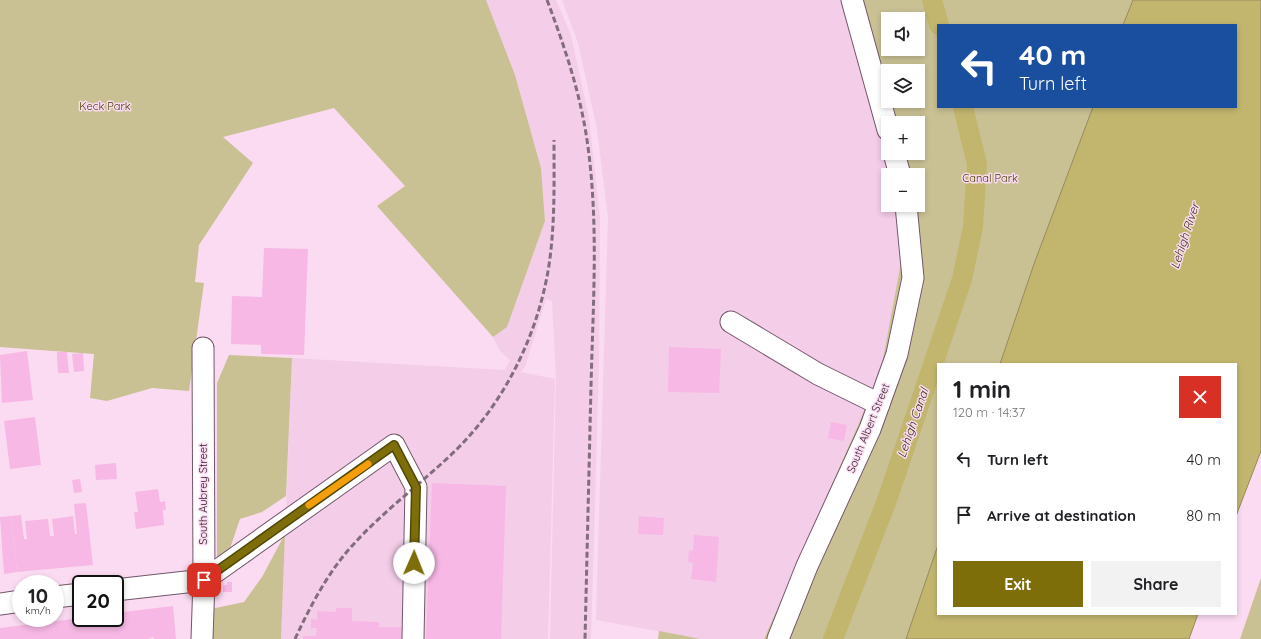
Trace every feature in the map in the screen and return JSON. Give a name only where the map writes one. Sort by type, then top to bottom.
[{"type":"street","points":[[852,0],[884,116]]},
{"type":"street","name":"South Albert Street","points":[[778,639],[807,566],[870,429],[897,354],[913,278],[907,212]]},
{"type":"street","points":[[731,322],[818,374],[879,404]]},
{"type":"street","name":"South Aubrey Street","points":[[202,639],[204,580],[203,348]]},
{"type":"street","points":[[124,589],[204,580],[394,445],[416,487],[413,639]]},
{"type":"street","points":[[0,604],[12,602]]},
{"type":"shaded area","points":[[486,0],[556,0],[571,35],[589,118],[600,217],[599,363],[591,639],[550,639],[556,379],[552,301],[546,299],[525,367],[521,372],[555,379],[548,639],[281,639],[292,358],[505,370],[510,360],[500,351],[493,337],[507,327],[545,221],[541,168],[515,75]]},
{"type":"shaded area","points":[[562,0],[843,0],[881,133],[881,160],[889,160],[891,168],[881,168],[881,212],[899,212],[902,257],[880,375],[764,639],[701,639],[596,620],[608,217],[597,129],[578,43]]},
{"type":"green space","name":"Keck Park","points":[[0,0],[486,0],[515,75],[541,168],[545,221],[507,327],[493,337],[377,206],[405,186],[334,108],[223,137],[253,163],[199,245],[195,282],[204,283],[189,391],[152,388],[107,401],[90,398],[94,354],[0,347]]},
{"type":"green space","name":"Canal Park","points":[[843,0],[1133,0],[1123,24],[937,24],[937,108],[1093,108],[1034,264],[1000,363],[937,363],[937,548],[906,639],[764,639],[880,375],[902,257],[899,212],[925,212],[925,168],[891,168],[889,160],[925,160],[925,116],[881,116],[881,133]]},
{"type":"green space","points":[[229,355],[292,358],[286,496],[262,512],[240,519],[227,557],[217,559],[217,383]]},
{"type":"green space","points":[[285,534],[281,639],[211,639],[211,609],[244,602],[262,577]]},
{"type":"green space","points":[[1261,578],[1261,639],[1240,639]]},
{"type":"green space","points":[[659,631],[701,639],[658,639]]},
{"type":"water","name":"Lehigh River","points":[[1133,0],[1261,0],[1261,451],[1237,513],[1237,363],[1000,363],[1034,264],[1093,108],[1237,108],[1237,24],[1123,24]]},
{"type":"water","points":[[937,548],[937,615],[1198,615],[1189,639],[906,639]]},
{"type":"building","points":[[264,248],[308,249],[304,355],[261,354],[261,345],[231,344],[232,296],[262,297]]},
{"type":"building","points":[[669,347],[721,349],[719,393],[668,392]]},
{"type":"building","points":[[27,351],[33,400],[2,403],[0,355]]},
{"type":"building","points":[[57,352],[67,352],[69,373],[58,373]]},
{"type":"building","points":[[83,353],[84,371],[74,372],[72,354]]},
{"type":"building","points":[[35,417],[41,465],[10,469],[4,421]]},
{"type":"building","points":[[831,422],[847,425],[844,441],[828,438]]},
{"type":"building","points":[[116,463],[117,479],[96,480],[95,465]]},
{"type":"building","points":[[80,479],[82,492],[74,493],[72,480]]},
{"type":"building","points":[[432,483],[506,486],[501,639],[426,639]]},
{"type":"building","points":[[158,489],[160,502],[165,501],[166,510],[163,510],[164,525],[136,529],[134,512],[138,512],[135,492]]},
{"type":"building","points":[[86,503],[93,565],[17,572],[11,516],[21,515],[24,539],[27,539],[25,521],[48,519],[50,536],[54,536],[52,519],[73,516],[75,534],[77,534],[74,504]]},
{"type":"building","points":[[11,516],[17,572],[4,574],[0,517]]},
{"type":"building","points":[[639,516],[664,518],[663,535],[638,534]]},
{"type":"building","points":[[694,535],[719,537],[716,582],[691,579],[693,563],[688,562],[689,550],[693,551]]},
{"type":"building","points":[[227,582],[232,582],[232,592],[223,592],[223,585],[227,585]]},
{"type":"building","points":[[173,606],[176,639],[154,639],[154,637],[147,639],[0,639],[0,628],[12,627],[64,627],[64,620],[72,619],[72,627],[124,627],[124,612]]},
{"type":"building","points":[[336,608],[352,608],[352,621],[379,622],[379,627],[408,627],[407,639],[303,639],[303,636],[316,636],[317,628],[311,628],[311,619],[317,620],[317,611],[336,612]]},
{"type":"waterway","name":"Lehigh Canal","points":[[932,0],[939,24]]},
{"type":"waterway","name":"Lehigh Canal","points":[[833,639],[887,500],[962,279],[973,227],[977,164],[963,108]]},
{"type":"railway","points":[[547,0],[576,86],[587,140],[593,201],[594,293],[585,639]]},
{"type":"railway","points":[[295,639],[304,619],[326,581],[351,547],[380,517],[444,462],[458,448],[476,428],[507,384],[530,335],[546,284],[552,243],[554,140]]},
{"type":"slow traffic","points":[[309,505],[368,464]]},
{"type":"route","points":[[204,580],[394,445],[416,487],[414,563]]}]
